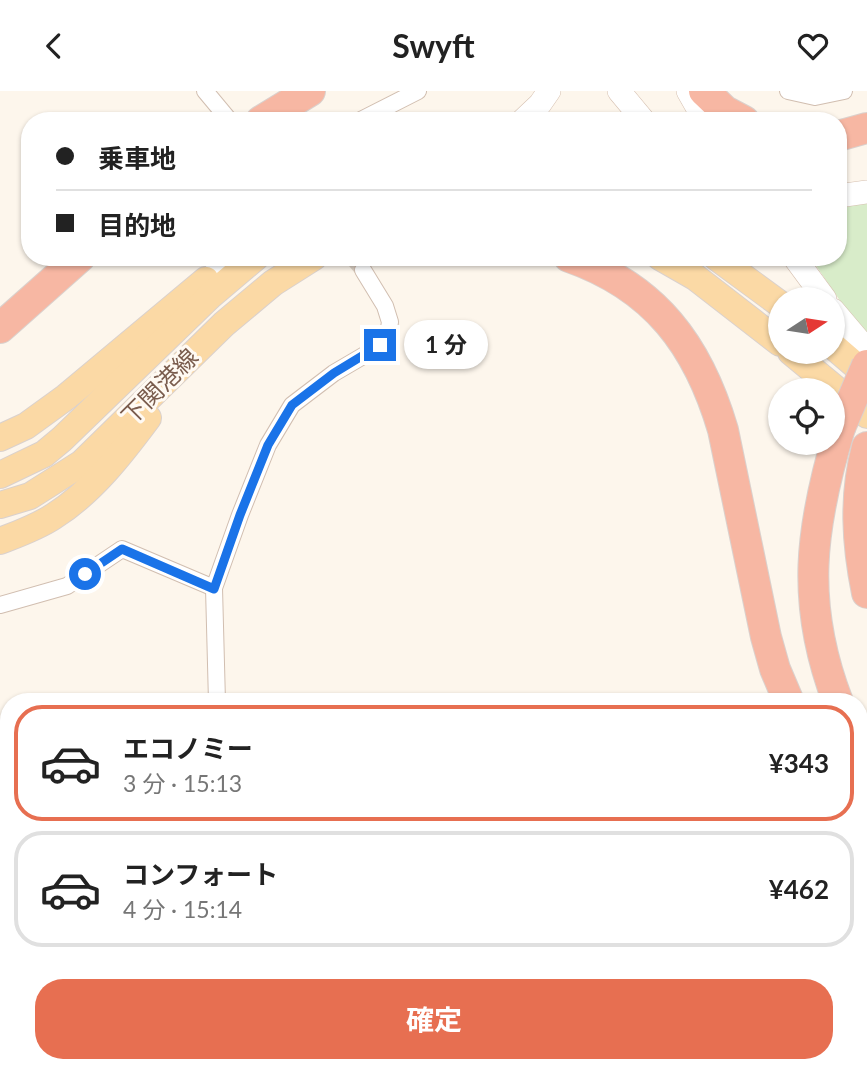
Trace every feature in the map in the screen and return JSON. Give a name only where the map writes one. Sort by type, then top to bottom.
[{"type":"highway","points":[[246,112],[271,91]]},
{"type":"highway","points":[[276,112],[310,91]]},
{"type":"highway","points":[[704,91],[727,112]]},
{"type":"highway","points":[[847,134],[867,128]]},
{"type":"highway","points":[[0,328],[70,266]]},
{"type":"highway","points":[[588,266],[616,279],[649,303],[668,321],[701,367],[714,397],[723,430],[766,636],[785,693]]},
{"type":"highway","points":[[835,693],[817,632],[813,576],[819,511],[840,428],[867,365]]},
{"type":"highway","points":[[867,448],[860,476],[858,536],[867,593]]},
{"type":"main road","points":[[532,112],[549,91]]},
{"type":"main road","points":[[619,91],[636,112]]},
{"type":"main road","points":[[688,91],[700,112]]},
{"type":"main road","points":[[847,195],[867,192]]},
{"type":"main road","points":[[0,438],[26,426],[66,397],[221,266]]},
{"type":"main road","points":[[149,355],[210,277],[229,266]]},
{"type":"main road","name":"下関港線","points":[[0,475],[44,454],[84,419],[211,295],[245,266]]},
{"type":"main road","name":"下関港線","points":[[0,505],[30,496],[82,463],[201,347],[274,283],[300,266]]},
{"type":"main road","points":[[676,266],[695,277],[768,334]]},
{"type":"main road","points":[[728,266],[768,295]]},
{"type":"main road","points":[[800,266],[816,287]]},
{"type":"main road","points":[[845,324],[867,350]]},
{"type":"main road","points":[[0,541],[55,516],[89,488],[126,448],[201,347]]},
{"type":"main road","points":[[845,357],[867,375]]},
{"type":"main road","points":[[805,364],[867,415]]},
{"type":"street","points":[[205,91],[222,112]]},
{"type":"street","points":[[377,112],[418,91]]},
{"type":"street","points":[[788,91],[815,97],[844,91]]},
{"type":"street","points":[[218,693],[214,589],[264,456],[292,405],[334,373],[380,345],[388,334],[390,322],[385,306],[363,270]]},
{"type":"street","points":[[0,605],[67,586],[122,549],[214,589]]},
{"type":"green space","points":[[867,203],[867,335],[845,308],[845,287],[831,287],[816,266],[847,266],[847,206]]},
{"type":"tunnel","points":[[360,266],[363,270]]},
{"type":"route","points":[[85,574],[122,549],[214,589],[268,445],[292,405],[334,373],[380,345]]}]
